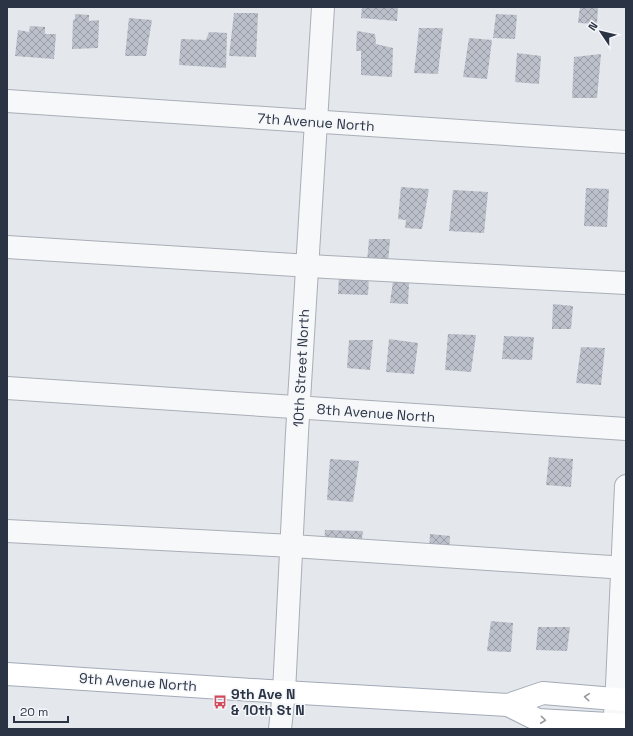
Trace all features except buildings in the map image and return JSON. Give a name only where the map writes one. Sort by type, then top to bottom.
[{"type":"main road","name":"9th Avenue North","points":[[7,674],[508,705],[543,693],[621,700]]},
{"type":"main road","name":"9th Avenue North","points":[[508,705],[538,720],[618,726]]},
{"type":"street","name":"10th Street North","points":[[280,729],[284,692],[299,407],[323,7]]},
{"type":"street","name":"7th Avenue North","points":[[7,101],[626,142]]},
{"type":"street","points":[[7,247],[626,284]]},
{"type":"street","name":"8th Avenue North","points":[[7,388],[626,429]]},
{"type":"street","points":[[618,726],[621,700],[626,486]]},
{"type":"street","points":[[7,531],[292,546],[624,568]]},
{"type":"place","name":"9th Ave N & 10th St N","points":[[220,702]]}]
